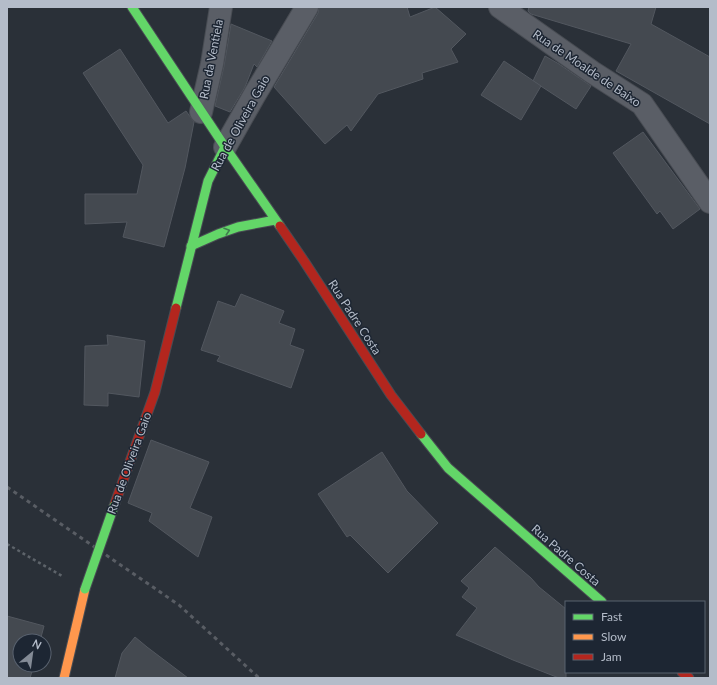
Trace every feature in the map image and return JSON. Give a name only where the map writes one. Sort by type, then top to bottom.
[{"type":"street","name":"Rua Padre Costa","points":[[132,7],[201,112],[304,261],[391,395],[448,468],[601,601]]},
{"type":"street","name":"Rua da Ventiela","points":[[201,112],[212,64],[221,7]]},
{"type":"street","name":"Rua de Oliveira Gaio","points":[[64,678],[85,589],[155,392],[208,181],[225,147],[306,7]]},
{"type":"street","name":"Rua de Moalde de Baixo","points":[[507,12],[592,72],[642,104],[710,202]]},
{"type":"street","points":[[191,246],[238,227],[275,220]]},
{"type":"path","points":[[7,544],[85,589]]},
{"type":"building","points":[[319,7],[407,7],[410,17],[435,7],[466,34],[451,49],[458,62],[422,73],[423,79],[378,94],[351,131],[347,125],[325,144],[274,87],[318,13]]},
{"type":"building","points":[[529,7],[656,7],[651,24],[710,57],[710,124],[616,71],[631,44],[531,14],[528,11]]},
{"type":"building","points":[[231,24],[272,41],[257,67],[254,64],[245,87],[230,112],[215,106]]},
{"type":"building","points":[[120,49],[168,123],[186,111],[194,122],[185,168],[164,247],[123,237],[127,222],[85,224],[85,194],[137,194],[143,165],[83,73]]},
{"type":"building","points":[[545,56],[591,86],[576,109],[533,81]]},
{"type":"building","points":[[504,61],[541,86],[521,120],[481,95]]},
{"type":"building","points":[[643,132],[700,209],[673,229],[660,211],[657,214],[613,153]]},
{"type":"building","points":[[241,294],[284,311],[279,323],[295,329],[290,345],[304,350],[291,388],[217,361],[220,356],[201,350],[218,301],[235,307]]},
{"type":"building","points":[[107,335],[145,341],[139,397],[108,393],[108,406],[84,405],[85,346],[108,345]]},
{"type":"building","points":[[151,440],[209,462],[190,508],[212,517],[198,557],[149,521],[152,513],[128,503]]},
{"type":"building","points":[[382,452],[407,491],[438,523],[388,573],[350,535],[347,537],[318,494]]},
{"type":"building","points":[[495,547],[565,608],[566,678],[559,678],[456,635],[477,608],[462,597],[469,588],[461,581]]},
{"type":"building","points":[[7,616],[44,626],[42,633],[12,633],[12,673],[32,673],[30,678],[7,678]]},
{"type":"building","points":[[135,637],[188,678],[115,678],[122,653]]},
{"type":"railway","points":[[7,487],[179,605],[259,678]]},
{"type":"traffic: fast","points":[[132,7],[225,147],[280,226]]},
{"type":"traffic: fast","points":[[176,308],[208,181],[225,147]]},
{"type":"traffic: fast","points":[[191,246],[238,227],[275,220]]},
{"type":"traffic: fast","points":[[421,434],[448,468],[601,601]]},
{"type":"traffic: fast","points":[[85,589],[114,506]]},
{"type":"traffic: slow","points":[[64,678],[85,589]]},
{"type":"traffic: jam","points":[[280,226],[391,395],[421,434]]},
{"type":"traffic: jam","points":[[114,506],[155,392],[176,308]]},
{"type":"traffic: jam","points":[[683,673],[689,678]]}]
